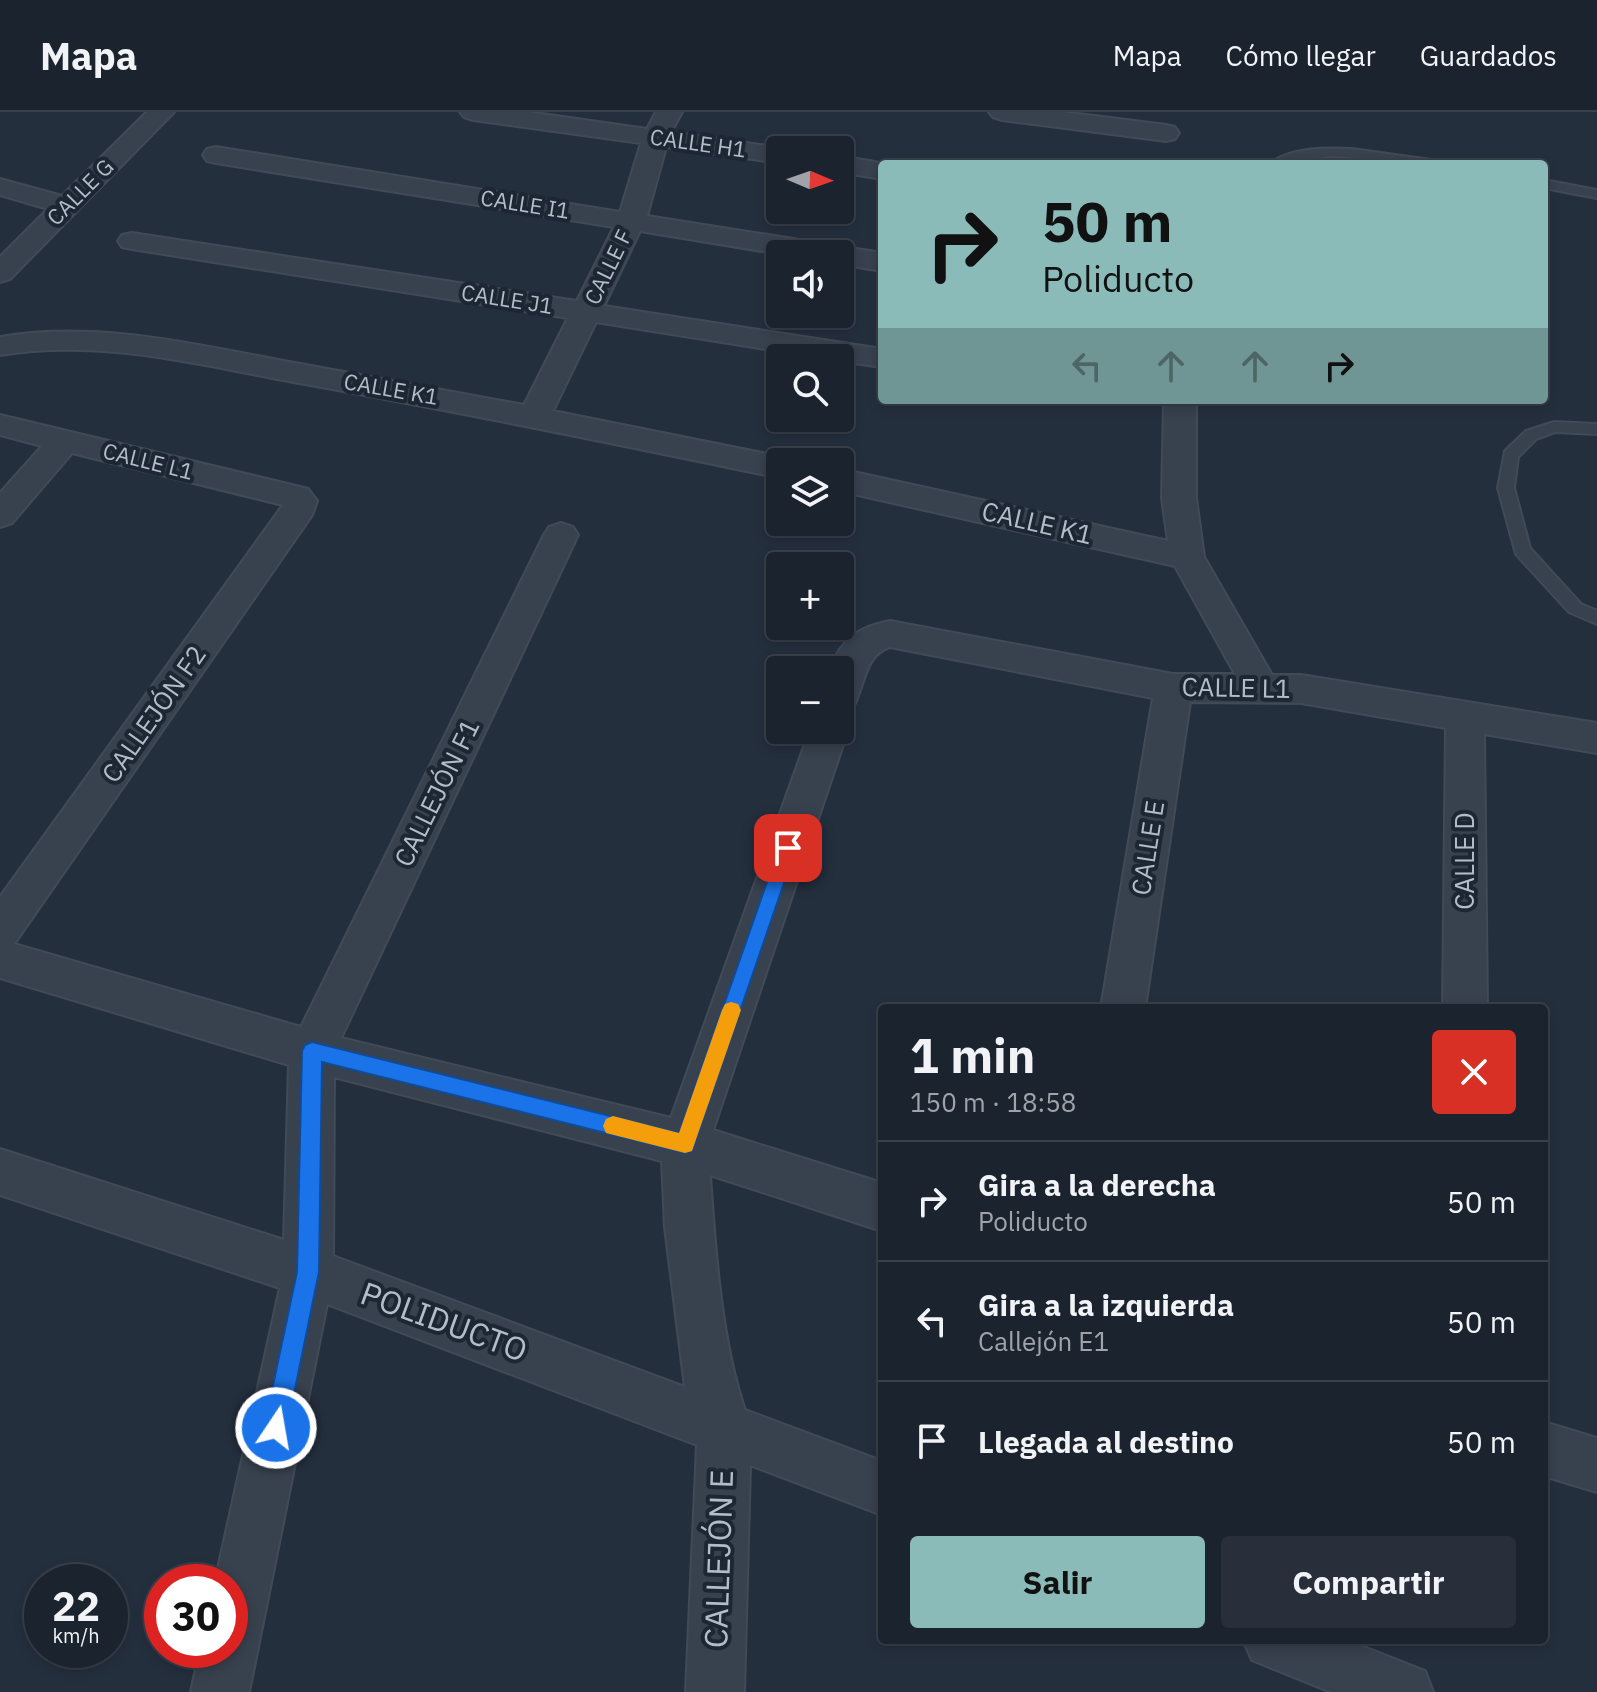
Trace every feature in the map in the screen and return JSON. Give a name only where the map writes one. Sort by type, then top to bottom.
[{"type":"street","name":"CALLE G","points":[[0,273],[161,112]]},
{"type":"street","name":"CALLE H1","points":[[473,112],[663,124],[766,151]]},
{"type":"street","points":[[1002,112],[1165,122],[1169,160]]},
{"type":"street","name":"CALLE F","points":[[534,416],[631,222],[663,124]]},
{"type":"street","name":"CALLE I1","points":[[216,155],[766,243]]},
{"type":"street","points":[[854,166],[878,170]]},
{"type":"street","points":[[0,187],[65,205]]},
{"type":"street","name":"CALLE J1","points":[[132,241],[878,357]]},
{"type":"street","points":[[854,257],[878,261]]},
{"type":"street","name":"CALLE K1","points":[[0,346],[20,341],[123,341],[534,416],[766,464]]},
{"type":"street","points":[[1170,404],[1187,557],[1260,686]]},
{"type":"street","name":"CALLE L1","points":[[0,425],[296,497]]},
{"type":"street","points":[[0,515],[65,440]]},
{"type":"street","name":"CALLE K1","points":[[854,483],[1187,557]]},
{"type":"street","name":"CALLEJÓN F2","points":[[0,931],[300,507],[296,497]]},
{"type":"street","name":"CALLEJÓN F1","points":[[312,1051],[561,535]]},
{"type":"street","name":"CALLE L1","points":[[854,656],[857,647],[876,636],[890,634],[1173,688],[1260,686],[1301,689],[1597,738]]},
{"type":"street","name":"CALLE E","points":[[1124,1004],[1173,688]]},
{"type":"street","name":"CALLE D","points":[[1465,715],[1465,1004]]},
{"type":"street","points":[[724,1426],[708,1379],[689,1227],[685,1144],[824,744]]},
{"type":"street","points":[[0,959],[312,1051],[685,1144],[878,1206]]},
{"type":"street","points":[[247,1564],[308,1272],[312,1051]]},
{"type":"street","name":"POLIDUCTO","points":[[0,1172],[308,1272],[878,1486]]},
{"type":"street","name":"CALLEJÓN E","points":[[715,1692],[724,1426]]},
{"type":"street","points":[[1548,1450],[1597,1465]]},
{"type":"street","points":[[1282,1644],[1404,1692]]},
{"type":"street","points":[[220,1692],[225,1668]]},
{"type":"lane","points":[[1286,160],[1300,155],[1333,153],[1395,160]]},
{"type":"lane","points":[[1548,185],[1597,194]]},
{"type":"lane","points":[[1597,429],[1554,427],[1531,435],[1510,455],[1506,488],[1522,550],[1575,608],[1597,618]]},
{"type":"slow traffic","points":[[613,1126],[685,1144],[731,1010]]},
{"type":"route","points":[[276,1428],[308,1272],[312,1051],[685,1144],[788,848]]}]
